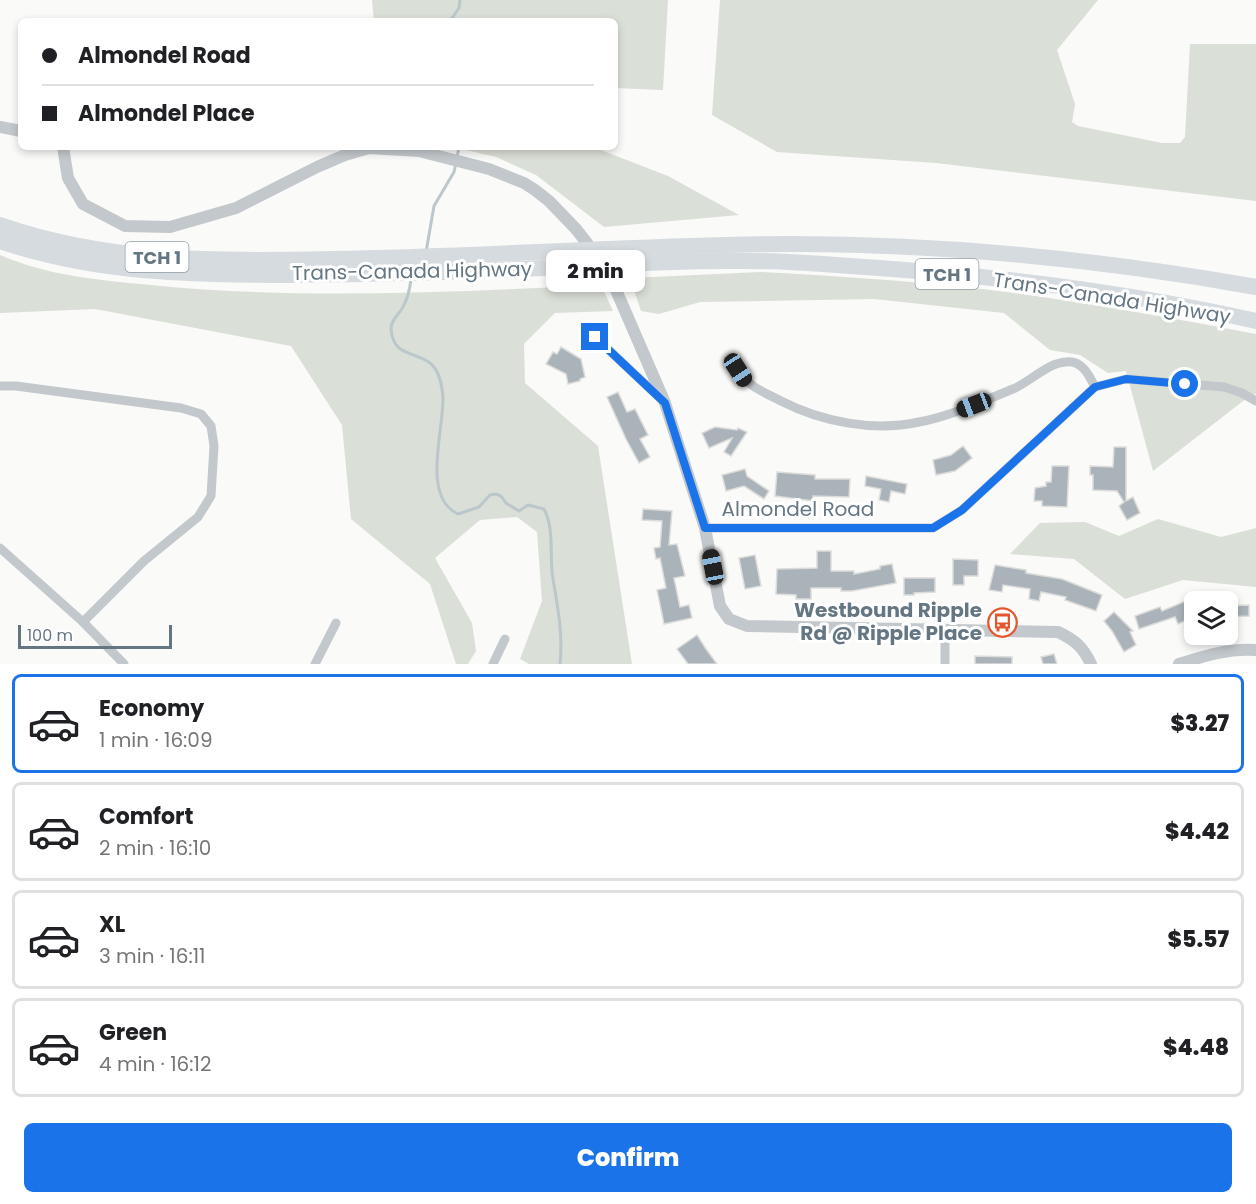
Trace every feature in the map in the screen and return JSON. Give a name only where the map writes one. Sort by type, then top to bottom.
[{"type":"highway","name":"Trans-Canada Highway","points":[[0,225],[77,247],[134,256],[319,267],[490,270],[716,261],[773,261],[953,274],[1120,295],[1256,321]]},
{"type":"highway","name":"Trans-Canada Highway","points":[[0,241],[74,261],[133,270],[226,275],[490,255],[626,249],[773,244],[910,247],[1087,262],[1256,287]]},
{"type":"street","points":[[0,127],[18,130]]},
{"type":"street","name":"Almondel Road","points":[[63,150],[68,178],[83,204],[125,226],[170,227],[236,208],[345,155],[362,150]]},
{"type":"street","name":"Almondel Road","points":[[407,150],[489,169],[524,183],[549,201],[590,247],[604,268],[631,323],[665,403],[705,528],[933,528],[962,510],[1095,387],[1126,379],[1214,386],[1242,393],[1256,401]]},
{"type":"street","points":[[595,337],[665,403]]},
{"type":"street","points":[[738,370],[747,383],[796,409],[839,421],[877,427],[918,423],[952,413],[1017,388],[1052,367],[1066,362],[1077,364],[1088,372],[1095,387]]},
{"type":"street","points":[[0,386],[16,386],[181,408],[201,414],[211,426],[214,446],[211,496],[202,513],[144,561],[83,622]]},
{"type":"street","points":[[705,528],[720,606],[729,619],[747,626],[1058,632],[1074,639],[1083,648],[1091,664]]},
{"type":"street","points":[[0,548],[83,622],[124,664]]},
{"type":"street","points":[[315,664],[336,623]]},
{"type":"street","points":[[945,629],[945,664]]},
{"type":"street","points":[[494,664],[505,639]]},
{"type":"street","points":[[1179,664],[1222,652],[1240,649],[1256,650]]},
{"type":"shaded area","points":[[372,0],[668,0],[663,90],[618,88],[618,18],[374,18]]},
{"type":"shaded area","points":[[720,0],[1098,0],[1057,50],[1075,104],[1072,122],[1078,126],[1162,143],[1180,143],[1185,137],[1190,44],[1256,44],[1256,201],[936,163],[777,152],[712,115]]},
{"type":"shaded area","points":[[466,150],[601,150],[668,176],[739,215],[604,227],[536,175],[496,157]]},
{"type":"shaded area","points":[[0,255],[37,268],[74,276],[206,290],[376,293],[601,285],[613,311],[555,313],[524,344],[525,383],[598,446],[632,664],[529,664],[520,659],[542,601],[537,532],[517,517],[480,520],[435,558],[472,623],[476,651],[468,664],[456,664],[430,584],[351,519],[342,425],[291,346],[95,309],[0,313]]},
{"type":"shaded area","points":[[761,272],[891,280],[989,290],[1051,298],[1256,334],[1256,394],[1252,394],[1153,471],[1126,371],[1108,373],[1080,355],[1050,350],[1004,313],[874,299],[700,302],[659,314],[641,311],[630,278]]},
{"type":"shaded area","points":[[1158,519],[1221,537],[1256,528],[1256,587],[1183,580],[1125,599],[1074,559],[1010,554],[1040,523],[1085,522],[1119,536]]},
{"type":"building","points":[[561,347],[581,359],[585,377],[580,381],[568,384],[566,374],[546,364],[553,352],[557,354]]},
{"type":"building","points":[[618,392],[627,412],[635,409],[648,435],[640,439],[650,457],[639,463],[607,397]]},
{"type":"building","points":[[715,427],[737,430],[738,428],[747,432],[731,456],[724,452],[732,438],[709,448],[702,433]]},
{"type":"building","points":[[963,446],[972,458],[955,471],[936,475],[933,460],[951,455]]},
{"type":"building","points":[[1114,447],[1126,447],[1126,501],[1133,497],[1140,513],[1127,520],[1119,506],[1124,502],[1117,491],[1093,490],[1093,475],[1090,475],[1090,466],[1113,467]]},
{"type":"building","points":[[1052,466],[1069,466],[1067,507],[1042,506],[1042,501],[1034,501],[1035,488],[1046,486],[1046,482],[1051,482]]},
{"type":"building","points":[[745,469],[747,476],[769,491],[764,499],[744,486],[726,491],[722,475]]},
{"type":"building","points":[[777,472],[815,475],[815,479],[850,479],[849,497],[813,496],[813,501],[775,496]]},
{"type":"building","points":[[866,476],[907,484],[905,494],[891,491],[889,502],[879,500],[881,489],[865,486]]},
{"type":"building","points":[[643,509],[672,511],[669,545],[677,544],[685,576],[674,578],[680,607],[689,605],[692,618],[664,624],[657,590],[666,588],[660,558],[656,559],[654,548],[660,547],[662,521],[642,520]]},
{"type":"building","points":[[817,551],[831,551],[831,571],[854,571],[854,574],[892,564],[896,583],[852,591],[841,591],[841,588],[811,588],[811,599],[796,599],[796,595],[776,594],[777,569],[817,568]]},
{"type":"building","points":[[755,555],[761,586],[745,589],[739,558]]},
{"type":"building","points":[[953,559],[978,560],[978,576],[964,576],[964,585],[953,585]]},
{"type":"building","points":[[995,565],[1062,579],[1102,595],[1096,611],[1065,600],[1066,597],[1041,592],[1039,601],[1029,599],[1030,589],[1003,585],[1002,592],[989,590]]},
{"type":"building","points":[[904,578],[935,578],[935,592],[904,595]]},
{"type":"building","points":[[1184,602],[1184,621],[1178,624],[1175,617],[1139,629],[1135,616],[1160,607],[1162,611]]},
{"type":"building","points":[[1249,605],[1249,616],[1238,616],[1238,606]]},
{"type":"building","points":[[1114,612],[1133,631],[1130,632],[1136,645],[1124,652],[1104,621]]},
{"type":"building","points":[[697,635],[717,664],[688,664],[677,649]]},
{"type":"building","points":[[1054,654],[1057,664],[1043,664],[1041,657]]},
{"type":"building","points":[[975,656],[1012,657],[1012,664],[975,664]]},
{"type":"waterway","points":[[452,18],[459,8],[460,0]]},
{"type":"waterway","points":[[457,157],[458,150]]},
{"type":"waterway","points":[[426,252],[434,206],[454,172],[456,163]]},
{"type":"waterway","points":[[411,279],[409,292],[392,322],[391,329],[393,338],[400,349],[430,363],[440,379],[443,397],[437,462],[440,493],[447,505],[458,514],[479,507],[490,495],[496,494],[519,511],[528,505],[544,509],[551,534],[552,570],[560,632],[560,664]]},
{"type":"place","name":"Westbound Ripple Rd @ Ripple Place","points":[[1003,622]]},
{"type":"route","points":[[595,337],[665,403],[705,528],[933,528],[962,510],[1095,387],[1126,379],[1185,384]]}]
